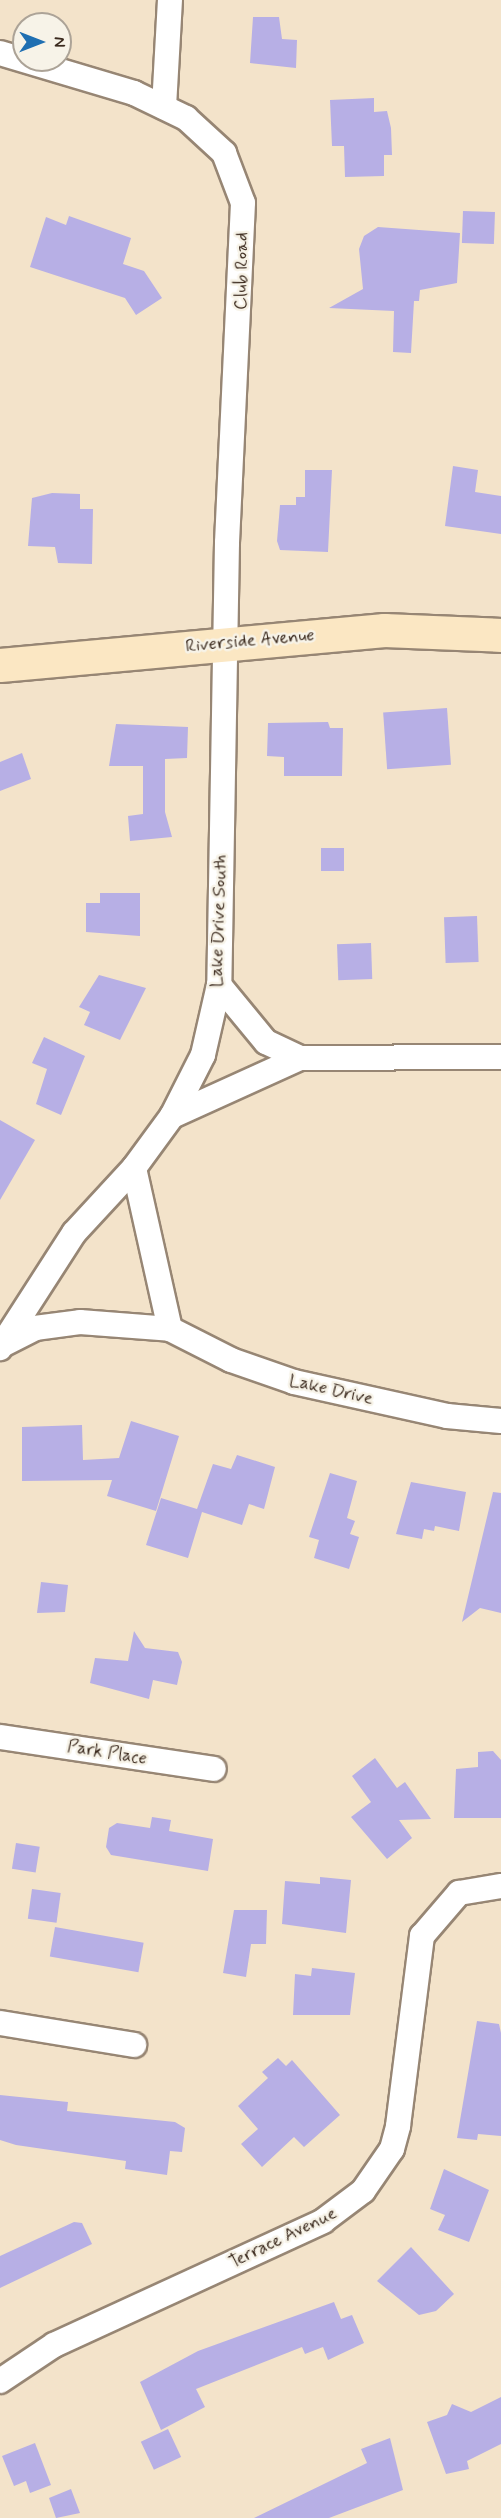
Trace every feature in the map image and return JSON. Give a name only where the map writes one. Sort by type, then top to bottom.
[{"type":"street","points":[[164,107],[170,0]]},
{"type":"street","name":"Club Road","points":[[0,53],[164,107],[199,127],[224,153],[243,202],[226,642]]},
{"type":"street","name":"Riverside Avenue","points":[[0,665],[226,642],[384,630],[501,635]]},
{"type":"street","name":"Lake Drive South","points":[[1,1347],[74,1233],[134,1168],[172,1116],[203,1055],[219,985],[226,642]]},
{"type":"street","points":[[219,985],[266,1042],[300,1058]]},
{"type":"street","points":[[172,1116],[300,1058],[501,1057]]},
{"type":"street","points":[[134,1168],[170,1329]]},
{"type":"street","name":"Lake Drive","points":[[1,1347],[35,1328],[80,1322],[170,1329],[231,1360],[294,1382],[447,1416],[501,1420]]},
{"type":"street","name":"Park Place","points":[[0,1737],[214,1769]]},
{"type":"street","name":"Terrace Avenue","points":[[0,2381],[54,2345],[324,2221],[363,2191],[392,2149],[398,2126],[422,1936],[459,1893],[501,1886]]},
{"type":"street","points":[[0,2023],[134,2045]]},
{"type":"building","points":[[253,17],[279,17],[282,39],[297,40],[296,68],[250,63]]},
{"type":"building","points":[[374,98],[374,112],[387,111],[391,128],[392,155],[384,155],[384,176],[345,177],[344,146],[332,146],[330,100]]},
{"type":"building","points":[[463,211],[495,212],[494,244],[462,243]]},
{"type":"building","points":[[69,216],[131,238],[123,264],[144,271],[162,298],[136,315],[125,298],[30,267],[46,217],[66,225]]},
{"type":"building","points":[[378,227],[460,233],[457,283],[420,290],[419,301],[414,301],[411,353],[393,352],[394,311],[329,308],[363,289],[359,249],[364,236]]},
{"type":"building","points":[[453,466],[478,470],[475,492],[501,496],[501,534],[445,526]]},
{"type":"building","points":[[305,470],[332,470],[328,552],[280,550],[277,541],[280,505],[296,505],[296,497],[305,497]]},
{"type":"building","points":[[52,493],[80,494],[80,509],[93,509],[92,564],[58,563],[55,547],[28,546],[32,498]]},
{"type":"building","points":[[447,708],[451,765],[387,769],[383,712]]},
{"type":"building","points":[[328,722],[330,728],[343,728],[342,776],[284,776],[284,757],[267,756],[268,723]]},
{"type":"building","points":[[116,724],[188,727],[187,758],[165,759],[165,812],[172,837],[130,841],[128,816],[143,814],[143,766],[109,766]]},
{"type":"building","points":[[22,753],[31,779],[0,791],[0,762]]},
{"type":"building","points":[[321,848],[344,848],[344,871],[321,871]]},
{"type":"building","points":[[100,893],[140,893],[140,936],[86,932],[86,903],[100,903]]},
{"type":"building","points":[[477,916],[479,962],[446,963],[444,917]]},
{"type":"building","points":[[371,943],[372,979],[338,980],[337,944]]},
{"type":"building","points":[[99,975],[146,988],[120,1040],[84,1025],[90,1012],[79,1007]]},
{"type":"building","points":[[44,1037],[85,1056],[61,1115],[36,1104],[47,1069],[32,1063]]},
{"type":"building","points":[[0,1120],[35,1140],[0,1200]]},
{"type":"building","points":[[131,1421],[179,1436],[156,1511],[107,1496],[112,1480],[22,1481],[22,1427],[82,1425],[83,1460],[119,1458]]},
{"type":"building","points":[[237,1455],[275,1467],[264,1509],[249,1504],[242,1525],[202,1512],[188,1558],[146,1545],[161,1498],[197,1509],[213,1464],[231,1469]]},
{"type":"building","points":[[330,1473],[357,1481],[347,1518],[355,1521],[350,1534],[359,1537],[349,1569],[314,1558],[319,1540],[309,1537]]},
{"type":"building","points":[[411,1482],[466,1492],[459,1531],[435,1526],[434,1531],[424,1529],[422,1539],[396,1534]]},
{"type":"building","points":[[493,1492],[501,1493],[501,1613],[480,1608],[462,1622]]},
{"type":"building","points":[[41,1582],[68,1585],[65,1612],[37,1613]]},
{"type":"building","points":[[134,1631],[145,1648],[178,1652],[182,1662],[177,1685],[153,1680],[149,1699],[90,1683],[95,1658],[128,1661]]},
{"type":"building","points":[[493,1751],[501,1760],[501,1818],[454,1818],[456,1769],[478,1767],[478,1752]]},
{"type":"building","points":[[375,1758],[397,1788],[405,1782],[431,1819],[399,1820],[412,1838],[387,1859],[351,1817],[371,1802],[352,1776]]},
{"type":"building","points":[[152,1817],[171,1820],[169,1831],[213,1839],[208,1871],[111,1855],[106,1847],[109,1828],[117,1823],[150,1828]]},
{"type":"building","points":[[16,1843],[40,1847],[36,1872],[12,1869]]},
{"type":"building","points":[[320,1877],[351,1880],[346,1933],[282,1924],[285,1881],[320,1884]]},
{"type":"building","points":[[32,1889],[61,1893],[57,1923],[28,1919]]},
{"type":"building","points":[[234,1910],[267,1910],[266,1944],[251,1944],[246,1977],[223,1973]]},
{"type":"building","points":[[55,1927],[144,1943],[138,1972],[50,1957]]},
{"type":"building","points":[[312,1968],[355,1973],[350,2015],[293,2015],[295,1974],[311,1976]]},
{"type":"building","points":[[477,2021],[499,2024],[501,2033],[501,2136],[478,2134],[477,2140],[457,2138]]},
{"type":"building","points":[[278,2058],[286,2066],[292,2060],[340,2115],[304,2147],[294,2137],[262,2167],[241,2144],[258,2129],[238,2106],[268,2078],[262,2072]]},
{"type":"building","points":[[0,2095],[68,2102],[67,2111],[175,2122],[185,2128],[182,2152],[170,2151],[167,2175],[125,2169],[126,2161],[16,2145],[0,2140]]},
{"type":"building","points":[[444,2169],[489,2190],[469,2242],[438,2230],[445,2215],[430,2209]]},
{"type":"building","points":[[74,2222],[82,2223],[92,2244],[0,2288],[0,2256]]},
{"type":"building","points":[[411,2247],[454,2294],[436,2311],[419,2315],[377,2281]]},
{"type":"building","points":[[334,2302],[341,2319],[352,2315],[364,2343],[328,2360],[323,2347],[305,2354],[302,2347],[196,2389],[205,2407],[161,2430],[140,2382],[198,2351]]},
{"type":"building","points":[[501,2397],[501,2444],[467,2461],[469,2469],[446,2474],[427,2422],[447,2415],[452,2404],[471,2412]]},
{"type":"building","points":[[168,2429],[181,2457],[154,2470],[141,2442]]},
{"type":"building","points":[[390,2438],[403,2490],[329,2518],[254,2518],[367,2463],[361,2449]]},
{"type":"building","points":[[35,2443],[51,2485],[30,2493],[26,2481],[14,2486],[2,2456]]},
{"type":"building","points":[[71,2489],[80,2513],[56,2518],[49,2498]]}]
